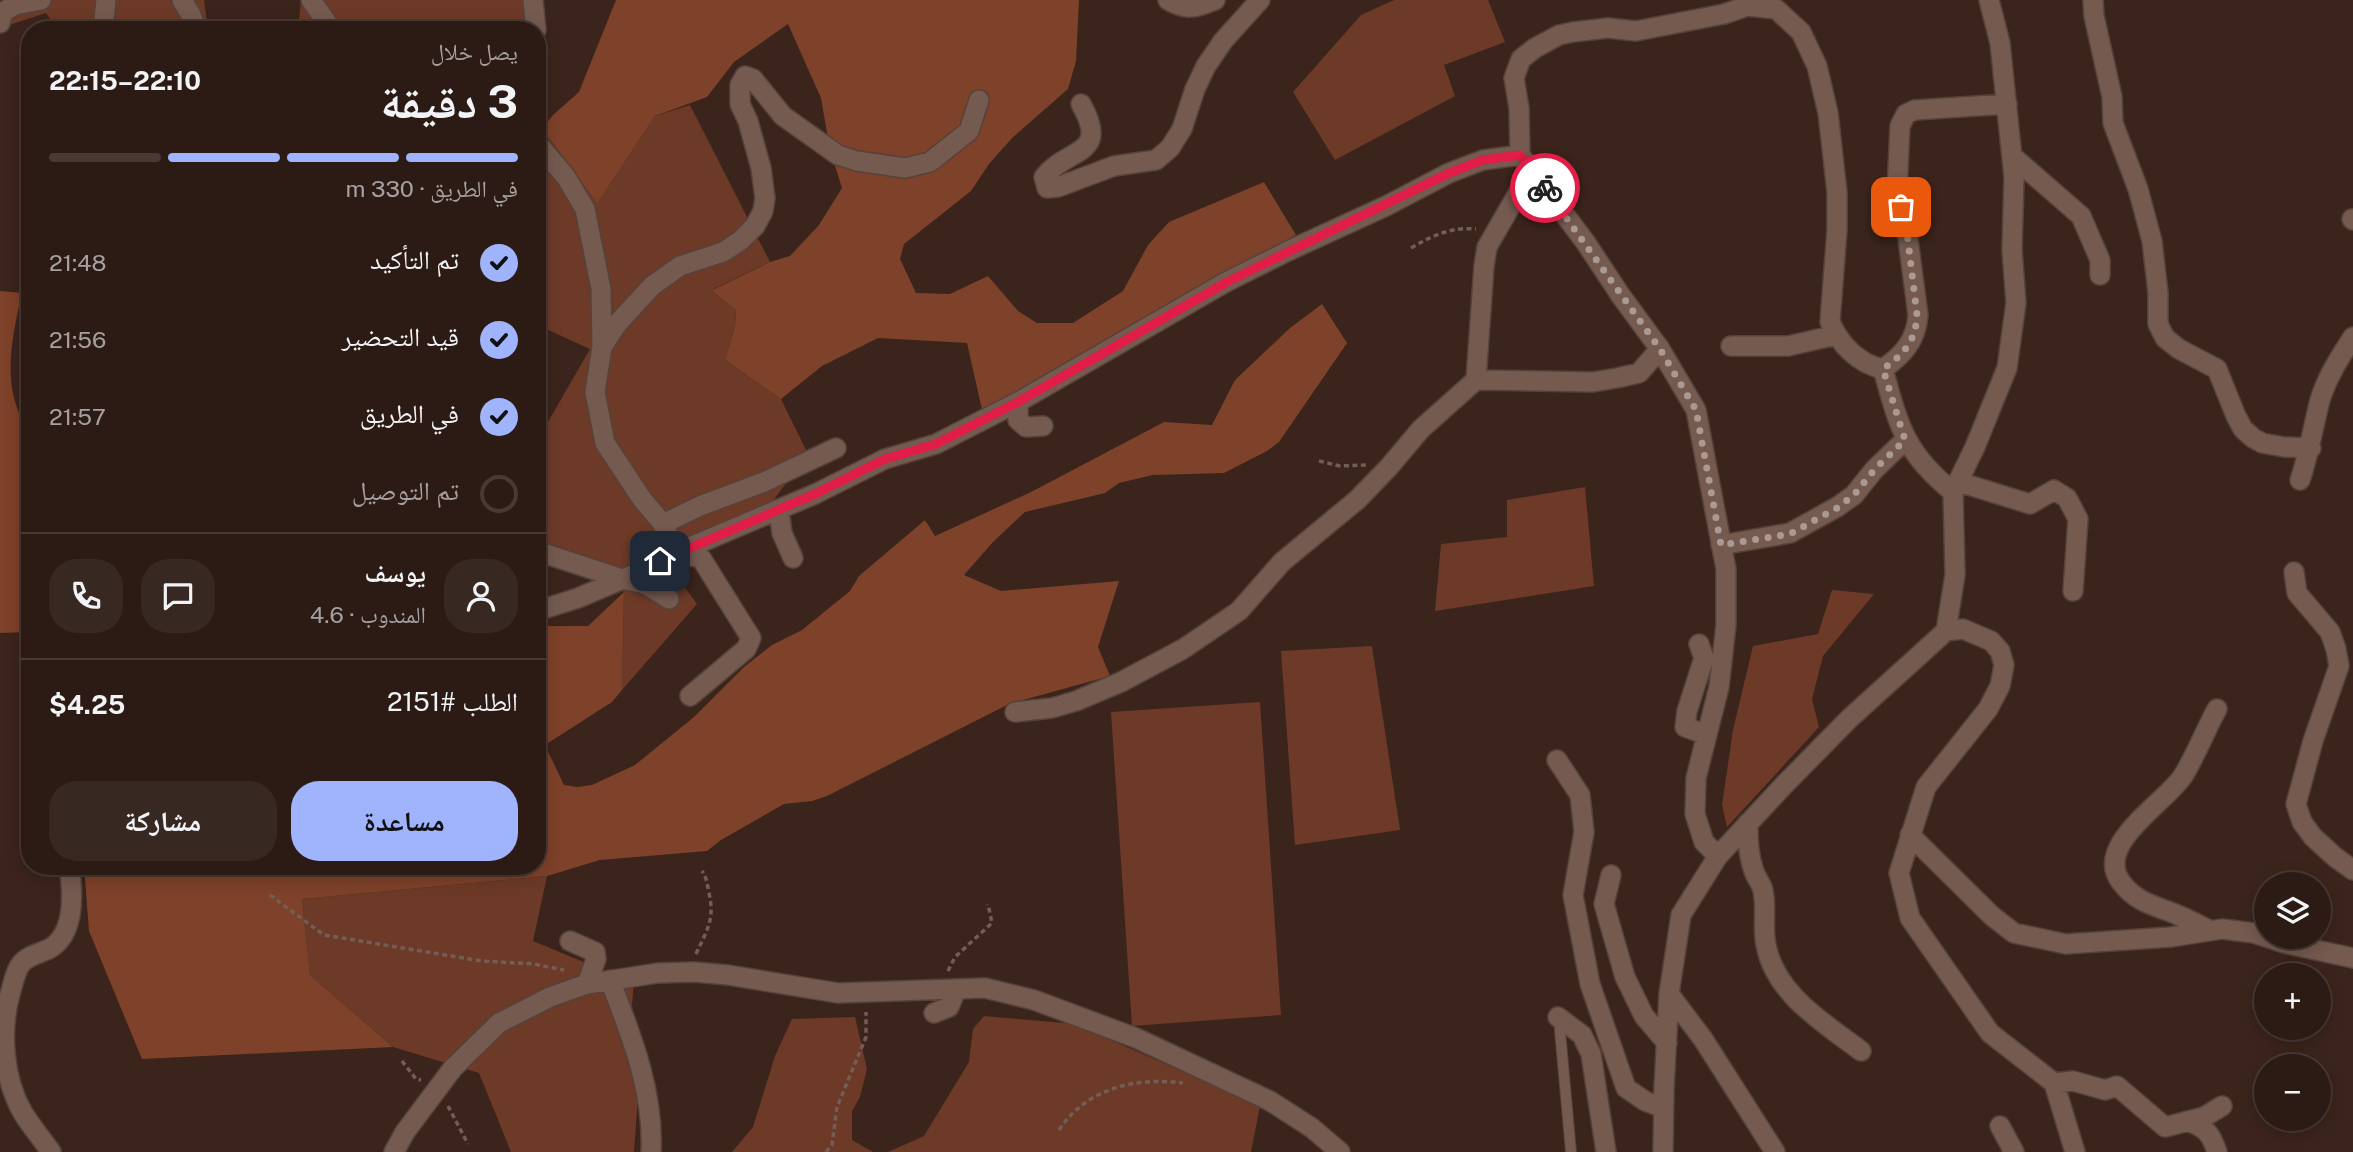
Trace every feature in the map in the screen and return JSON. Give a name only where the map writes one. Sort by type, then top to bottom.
[{"type":"street","points":[[0,23],[3,12],[15,5],[41,0]]},
{"type":"street","points":[[104,21],[106,0]]},
{"type":"street","points":[[182,0],[193,21]]},
{"type":"street","points":[[311,0],[326,21]]},
{"type":"street","points":[[533,0],[535,21]]},
{"type":"street","points":[[1168,0],[1181,8],[1198,7],[1215,0]]},
{"type":"street","points":[[1081,104],[1093,132],[1089,142],[1073,157],[1052,167],[1044,177],[1047,188],[1058,187],[1114,166],[1156,160],[1170,149],[1182,128],[1206,66],[1223,41],[1260,0]]},
{"type":"street","points":[[1946,631],[1955,575],[1956,487],[2007,368],[2016,303],[2012,250],[2014,177],[2000,43],[1989,0]]},
{"type":"street","points":[[2093,0],[2112,97],[2113,123],[2138,188],[2152,241],[2158,293],[2158,324],[2165,338],[2179,349],[2217,369],[2236,416],[2243,429],[2253,438],[2262,443],[2284,447],[2311,448]]},
{"type":"street","points":[[1718,856],[1704,842],[1695,814],[1696,778],[1719,687],[1726,625],[1726,569],[1696,410],[1660,349],[1526,163],[1514,78],[1521,59],[1559,35],[1608,28],[1636,31],[1724,14],[1751,3],[1776,9],[1787,17],[1801,32],[1817,66],[1828,113],[1837,192],[1838,230],[1830,323],[1849,351],[1870,366],[1883,369],[1898,358],[1913,341],[1917,328],[1906,224],[1897,191],[1899,126],[1906,114],[1916,110],[2007,104]]},
{"type":"street","points":[[602,347],[617,324],[652,286],[680,266],[723,252],[740,241],[755,226],[763,211],[765,198],[761,168],[748,121],[740,104],[740,85],[745,76],[753,79],[783,116],[838,155],[857,161],[905,168],[930,162],[970,131],[979,100]]},
{"type":"street","points":[[546,154],[566,177],[585,209],[601,289],[602,347],[595,392],[604,443],[642,499],[663,524],[676,553]]},
{"type":"street","points":[[2012,156],[2081,216],[2100,260],[2100,275]]},
{"type":"street","points":[[546,608],[578,598],[779,510],[885,459],[936,444],[1018,402],[1216,288],[1449,173],[1483,160],[1526,163]]},
{"type":"street","points":[[1476,380],[1484,266],[1488,247],[1526,163]]},
{"type":"street","points":[[1731,346],[1788,346],[1836,335]]},
{"type":"street","points":[[2300,480],[2311,448],[2321,400],[2333,369],[2353,337]]},
{"type":"street","points":[[1016,712],[1052,708],[1121,682],[1183,649],[1239,611],[1282,562],[1357,500],[1421,429],[1476,380],[1593,382],[1617,379],[1639,373],[1660,349]]},
{"type":"street","points":[[1883,369],[1905,440],[1923,464],[1956,487],[2030,504],[2054,490],[2067,498],[2078,519],[2073,591]]},
{"type":"street","points":[[1018,402],[1018,420],[1026,427],[1043,426]]},
{"type":"street","points":[[1721,545],[1790,534],[1837,508],[1854,495],[1874,470],[1905,440]]},
{"type":"street","points":[[663,524],[700,506],[764,482],[836,448]]},
{"type":"street","points":[[779,510],[782,533],[793,558]]},
{"type":"street","points":[[676,553],[701,558],[751,638],[746,649],[690,696]]},
{"type":"street","points":[[546,554],[645,584],[669,598]]},
{"type":"street","points":[[2294,572],[2297,593],[2330,632],[2339,666],[2313,741],[2297,804],[2302,822],[2313,837],[2335,858],[2353,870]]},
{"type":"street","points":[[1663,1152],[1669,993],[1681,915],[1718,856],[1850,718],[1946,631],[1963,629],[1992,641],[2000,651],[2004,665],[2000,686],[1988,709],[1926,787],[1899,873],[1910,918],[1990,1032],[2054,1083],[2075,1152]]},
{"type":"street","points":[[1699,644],[1704,658],[1687,711],[1685,727],[1707,735]]},
{"type":"street","points":[[2209,930],[2179,915],[2144,903],[2120,881],[2114,861],[2121,842],[2133,827],[2182,777],[2217,709]]},
{"type":"street","points":[[1557,761],[1580,794],[1584,832],[1573,895],[1590,984],[1626,1088],[1645,1101],[1663,1108]]},
{"type":"street","points":[[1748,823],[1748,853],[1763,890],[1766,944],[1770,962],[1781,982],[1806,1009],[1861,1051]]},
{"type":"street","points":[[1910,835],[1992,916],[2014,933],[2066,944],[2136,940],[2222,929],[2246,932],[2353,958]]},
{"type":"street","points":[[51,1152],[22,1111],[9,1078],[5,1010],[20,965],[64,937],[73,893],[70,875]]},
{"type":"street","points":[[1611,875],[1604,904],[1625,976],[1643,1016],[1667,1043]]},
{"type":"street","points":[[570,941],[595,953],[596,959],[584,985]]},
{"type":"street","points":[[394,1152],[405,1132],[437,1089],[473,1046],[499,1023],[550,997],[584,985],[657,973],[690,972],[728,975],[838,993],[985,988],[1034,1000],[1136,1038],[1270,1101],[1312,1128],[1340,1152]]},
{"type":"street","points":[[610,979],[632,1037],[644,1080],[652,1133],[651,1152]]},
{"type":"street","points":[[934,1013],[949,1007],[949,990]]},
{"type":"street","points":[[1669,993],[1703,1040],[1775,1152]]},
{"type":"street","points":[[1558,1017],[1582,1035],[1591,1054],[1606,1152]]},
{"type":"street","points":[[2054,1083],[2073,1081],[2105,1090],[2118,1086],[2165,1127],[2204,1117],[2222,1105]]},
{"type":"street","points":[[2187,1121],[2208,1131],[2217,1152]]},
{"type":"street","points":[[2000,1126],[2014,1152]]},
{"type":"lane","points":[[1558,1017],[1570,1152]]},
{"type":"path","points":[[1411,248],[1429,237],[1450,230],[1496,230]]},
{"type":"path","points":[[1319,461],[1340,466],[1389,467]]},
{"type":"path","points":[[690,972],[710,925],[713,909],[706,877],[702,871]]},
{"type":"path","points":[[270,895],[324,935],[482,961],[534,964],[575,972],[584,985]]},
{"type":"path","points":[[949,990],[948,970],[955,957],[992,923],[988,904]]},
{"type":"path","points":[[827,1152],[832,1145],[837,1107],[866,1037],[867,992]]},
{"type":"path","points":[[402,1061],[416,1079],[437,1089],[468,1143]]},
{"type":"path","points":[[1059,1130],[1070,1114],[1096,1094],[1155,1080],[1186,1083]]},
{"type":"shaded area","points":[[204,0],[207,21],[52,21],[46,13],[0,28],[0,1]]},
{"type":"shaded area","points":[[301,0],[522,0],[528,21],[299,21]]},
{"type":"shaded area","points":[[616,0],[1079,0],[1076,61],[1068,89],[1013,137],[989,164],[971,191],[904,244],[900,259],[916,293],[950,294],[988,276],[1018,311],[1037,323],[1073,323],[1123,291],[1148,245],[1169,222],[1264,182],[1296,235],[983,414],[967,343],[878,338],[822,366],[781,399],[725,360],[735,326],[736,310],[712,290],[770,262],[790,256],[819,225],[842,188],[830,150],[821,98],[788,24],[734,62],[707,97],[655,116],[597,203],[546,134],[546,124],[579,92]]},
{"type":"shaded area","points":[[1394,0],[1488,0],[1505,42],[1444,65],[1455,96],[1335,160],[1293,92],[1361,15]]},
{"type":"shaded area","points":[[690,105],[770,262],[713,289],[736,310],[735,326],[725,360],[781,399],[808,454],[766,510],[659,552],[697,604],[622,690],[624,592],[546,548],[546,425],[590,349],[546,329],[546,135],[597,202],[655,116]]},
{"type":"shaded area","points":[[0,291],[21,293],[14,329],[11,383],[21,416],[21,632],[0,633]]},
{"type":"shaded area","points":[[1322,304],[1347,343],[1279,442],[1224,473],[1153,475],[1119,483],[1105,493],[1025,512],[993,542],[964,575],[1001,591],[1119,581],[1098,647],[1110,676],[1009,704],[827,796],[812,801],[784,804],[707,851],[600,860],[547,876],[302,899],[310,975],[393,1047],[142,1059],[89,931],[85,875],[546,875],[546,747],[564,785],[592,785],[635,765],[694,717],[744,667],[772,645],[802,630],[850,591],[859,576],[925,520],[935,536],[1031,492],[1164,422],[1212,425],[1235,380],[1290,328]]},
{"type":"shaded area","points":[[1585,487],[1594,586],[1435,611],[1441,544],[1507,537],[1507,500]]},
{"type":"shaded area","points":[[1832,590],[1874,594],[1823,656],[1812,699],[1819,727],[1727,827],[1722,805],[1733,730],[1753,646],[1818,634]]},
{"type":"shaded area","points":[[624,592],[622,690],[612,702],[546,744],[546,626],[588,626]]},
{"type":"shaded area","points":[[1372,646],[1400,830],[1295,845],[1281,651]]},
{"type":"shaded area","points":[[1260,702],[1281,1015],[1132,1026],[1111,712]]},
{"type":"shaded area","points":[[547,876],[533,941],[634,983],[632,1004],[638,1058],[638,1096],[634,1152],[511,1152],[479,1073],[393,1047],[310,975],[302,899]]},
{"type":"shaded area","points":[[984,1016],[1075,1024],[1260,1106],[1251,1152],[888,1152],[924,1136],[969,1062],[973,1029]]},
{"type":"shaded area","points":[[855,1017],[867,1069],[860,1097],[852,1111],[852,1140],[873,1152],[732,1152],[753,1127],[775,1056],[792,1019]]},
{"type":"way so far","points":[[1545,188],[1660,349],[1696,410],[1721,545],[1790,534],[1837,508],[1854,495],[1886,457],[1905,440],[1883,369],[1898,358],[1913,341],[1917,328],[1906,224],[1901,207]]},
{"type":"route","points":[[660,561],[815,494],[885,459],[936,444],[1018,402],[1227,282],[1449,173],[1483,160],[1520,155],[1545,188]]}]
